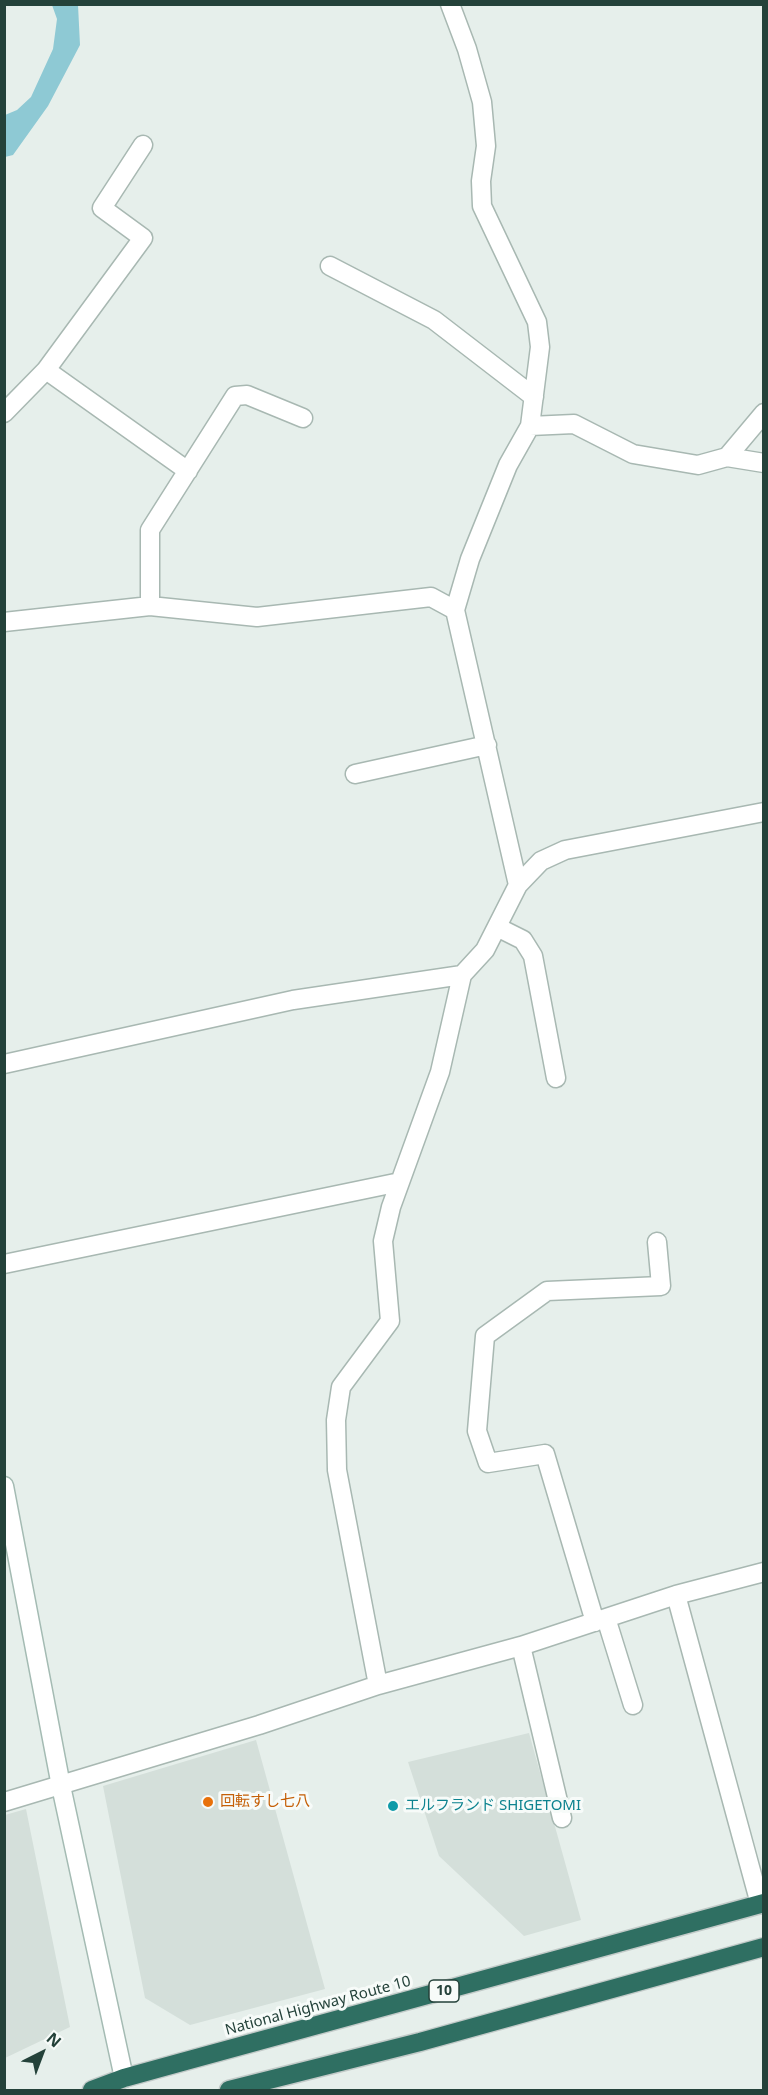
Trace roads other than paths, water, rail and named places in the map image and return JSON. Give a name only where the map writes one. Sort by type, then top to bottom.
[{"type":"highway","name":"National Highway Route 10","points":[[92,2091],[762,1904]]},
{"type":"highway","points":[[229,2091],[420,2042],[764,1947]]},
{"type":"street","points":[[450,4],[467,49],[482,102],[486,146],[481,181],[482,206],[537,322],[540,347],[530,426],[508,465],[470,559],[455,610],[518,885]]},
{"type":"street","points":[[4,412],[46,370],[143,238],[102,208],[143,145]]},
{"type":"street","points":[[330,266],[434,320],[534,397]]},
{"type":"street","points":[[46,370],[189,471]]},
{"type":"street","points":[[150,606],[150,530],[235,396],[247,395],[303,418]]},
{"type":"street","points":[[727,457],[764,413]]},
{"type":"street","points":[[530,426],[574,424],[633,454],[698,465],[727,457],[764,464]]},
{"type":"street","points":[[4,622],[150,606],[257,616],[431,597],[455,610]]},
{"type":"street","points":[[355,774],[487,745]]},
{"type":"street","points":[[378,1685],[338,1470],[336,1420],[341,1387],[390,1322],[383,1241],[391,1207],[440,1072],[462,975],[485,950],[518,885],[541,861],[565,850],[764,812]]},
{"type":"street","points":[[497,927],[523,940],[533,956],[556,1078]]},
{"type":"street","points":[[4,1064],[293,1000],[462,975]]},
{"type":"street","points":[[4,1264],[400,1182]]},
{"type":"street","points":[[633,1705],[600,1620],[545,1454],[488,1463],[477,1431],[485,1336],[547,1291],[661,1286],[657,1242]]},
{"type":"street","points":[[4,1486],[61,1786],[123,2084]]},
{"type":"street","points":[[4,1802],[260,1725],[378,1685],[521,1646],[676,1595],[764,1572]]},
{"type":"street","points":[[676,1595],[762,1904]]},
{"type":"street","points":[[521,1646],[562,1818]]},
{"type":"water","points":[[52,5],[78,5],[80,45],[48,106],[13,155],[5,157],[5,115],[17,110],[31,97],[53,49],[57,19]]},
{"type":"place","name":"回転すし七八","points":[[208,1802]]},
{"type":"place","name":"エルフランド SHIGETOMI","points":[[393,1806]]}]
